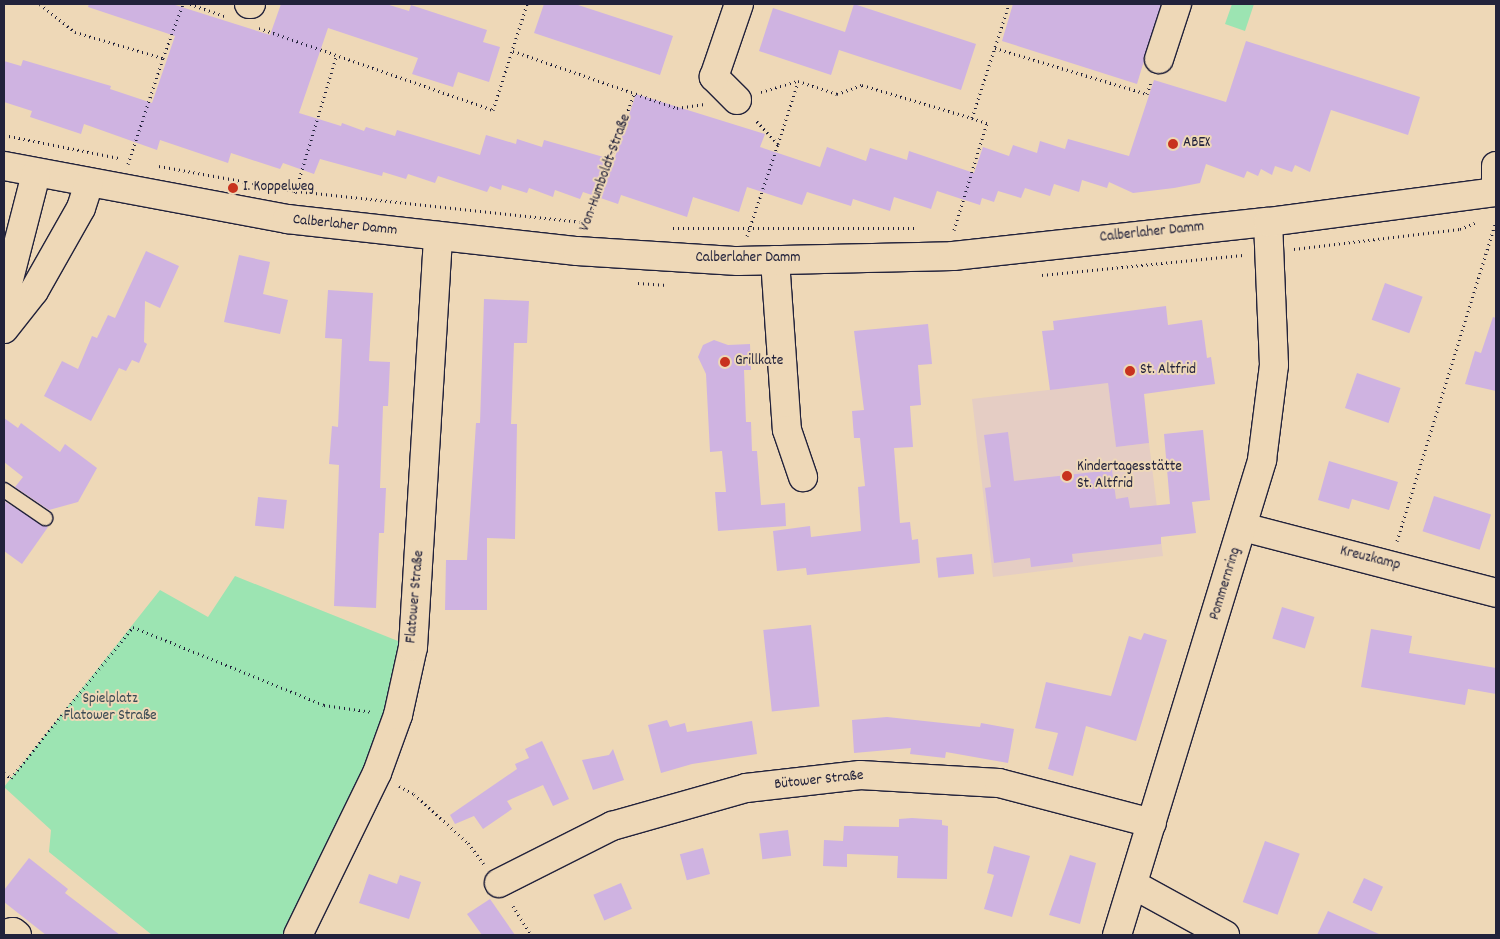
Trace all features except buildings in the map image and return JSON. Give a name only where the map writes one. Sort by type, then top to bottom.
[{"type":"street","points":[[737,100],[714,77],[739,4]]},
{"type":"street","points":[[1159,59],[1177,4]]},
{"type":"street","name":"Calberlaher Damm","points":[[4,166],[36,174],[286,220],[577,251],[738,261],[953,256],[1268,222],[1496,192]]},
{"type":"street","points":[[1496,166],[1496,181]]},
{"type":"street","points":[[4,319],[8,283],[36,174]]},
{"type":"street","points":[[4,329],[34,291],[81,208],[89,183]]},
{"type":"street","name":"Pommernring","points":[[1117,935],[1152,823],[1219,583],[1243,527],[1262,460],[1274,365],[1268,222]]},
{"type":"street","name":"Flatower Straße","points":[[298,935],[377,773],[398,715],[413,648],[438,236]]},
{"type":"street","points":[[775,260],[787,430],[803,477]]},
{"type":"street","name":"Kreuzkamp","points":[[1243,527],[1390,563],[1496,594]]},
{"type":"street","name":"Bütower Straße","points":[[499,883],[612,826],[746,788],[801,775],[860,775],[999,783],[1152,823]]},
{"type":"street","points":[[1134,885],[1225,935]]},
{"type":"street","points":[[4,934],[13,932],[17,935]]},
{"type":"lane","points":[[4,490],[45,518]]},
{"type":"path","points":[[40,4],[75,32],[163,58]]},
{"type":"path","points":[[129,160],[183,4]]},
{"type":"path","points":[[190,4],[247,13],[336,57],[493,110],[528,4]]},
{"type":"path","points":[[972,118],[1009,4]]},
{"type":"path","points":[[995,48],[1147,94],[1159,59]]},
{"type":"path","name":"Von-Humboldt-Straße","points":[[513,51],[677,108],[737,100],[798,81]]},
{"type":"path","points":[[286,220],[336,57]]},
{"type":"path","points":[[738,261],[798,81],[837,94],[862,85],[987,123],[954,228],[953,256]]},
{"type":"path","name":"Von-Humboldt-Straße","points":[[577,251],[634,94]]},
{"type":"path","points":[[737,100],[778,144]]},
{"type":"path","points":[[4,135],[139,162]]},
{"type":"path","points":[[149,164],[296,190],[596,224]]},
{"type":"path","points":[[1390,563],[1496,221]]},
{"type":"path","points":[[667,228],[924,228]]},
{"type":"path","points":[[944,228],[954,228]]},
{"type":"path","points":[[4,773],[11,778],[133,627],[324,705],[398,715]]},
{"type":"path","points":[[377,773],[414,794],[468,843],[499,883],[531,935]]},
{"type":"shaded area","name":"Kindertagesstätte St. Altfrid","points":[[1108,383],[1116,447],[1149,443],[1163,556],[993,577],[972,399]]},
{"type":"green space","points":[[1232,4],[1254,4],[1245,31],[1225,24]]},
{"type":"green space","name":"Spielplatz Flatower Straße","points":[[235,576],[413,647],[298,935],[152,935],[49,852],[51,830],[4,787],[160,590],[208,617]]},
{"type":"place","name":"ABEX","points":[[1173,144]]},
{"type":"place","name":"I. Koppelweg","points":[[233,188]]},
{"type":"place","name":"Grillkate","points":[[725,362]]},
{"type":"place","name":"St. Altfrid","points":[[1130,371]]},
{"type":"place","name":"Kindertagesstätte St. Altfrid","points":[[1067,476]]}]
